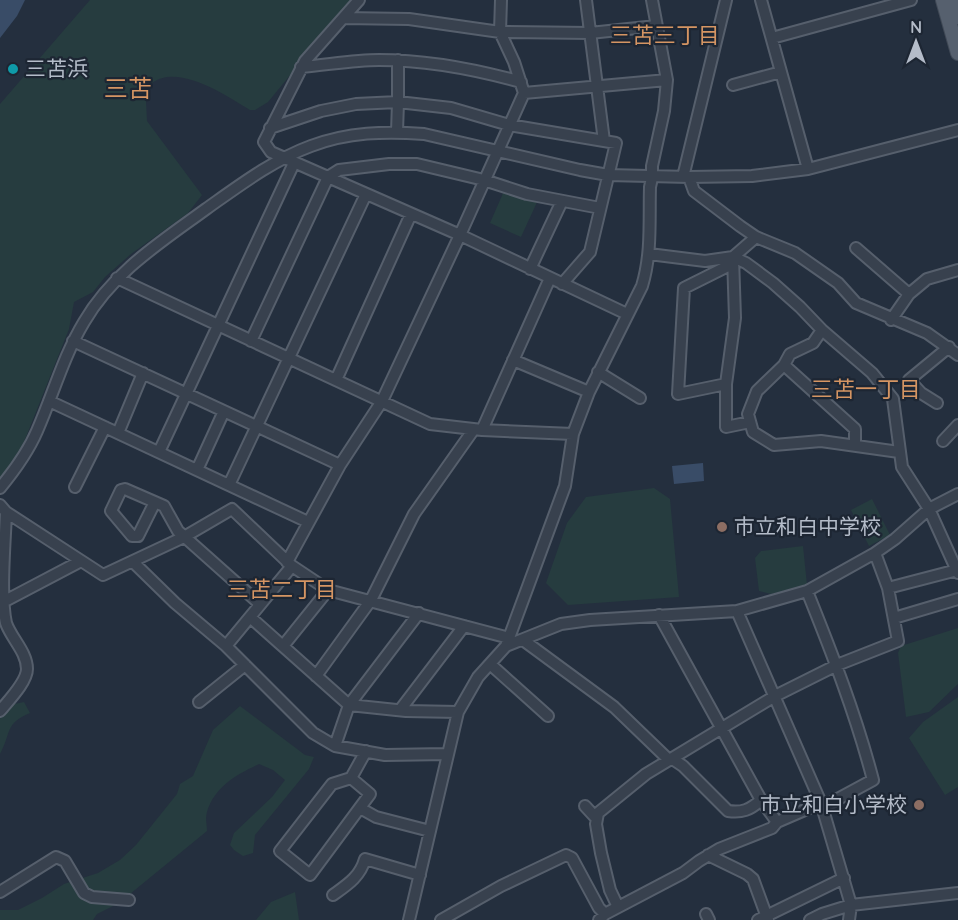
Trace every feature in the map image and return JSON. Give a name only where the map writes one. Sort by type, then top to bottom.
[{"type":"main road","points":[[943,0],[958,53]]},
{"type":"main road","points":[[953,0],[958,17]]},
{"type":"street","points":[[359,0],[301,67],[264,142],[270,152],[460,235],[627,314]]},
{"type":"street","points":[[225,646],[290,564],[308,522],[340,465],[382,401],[509,125],[522,88],[500,32],[501,0]]},
{"type":"street","points":[[586,0],[604,141]]},
{"type":"street","points":[[409,920],[458,712],[478,677],[507,642],[565,486],[573,434],[598,372],[642,286],[649,254],[652,166],[664,111],[667,80],[652,0]]},
{"type":"street","points":[[726,0],[686,177],[694,191],[756,237],[795,253],[838,284],[856,303],[891,320],[927,333],[958,355]]},
{"type":"street","points":[[761,0],[808,169]]},
{"type":"street","points":[[772,38],[911,0]]},
{"type":"street","points":[[343,18],[409,19],[500,32],[590,33],[656,26]]},
{"type":"street","points":[[301,67],[376,60],[444,64],[522,88],[598,86],[667,80]]},
{"type":"street","points":[[397,132],[399,60]]},
{"type":"street","points":[[733,85],[781,72]]},
{"type":"street","points":[[270,128],[321,111],[356,104],[398,102],[451,108],[509,125],[616,143],[590,252],[562,284]]},
{"type":"street","points":[[0,488],[29,448],[73,341],[96,304],[117,278],[154,247],[262,170],[333,139],[371,132],[397,132],[448,138],[496,152],[608,175],[652,178],[752,176],[808,169],[958,130]]},
{"type":"street","points":[[159,452],[288,160]]},
{"type":"street","points":[[251,341],[328,177],[339,170],[370,165],[417,164],[484,180],[527,194],[600,208]]},
{"type":"street","points":[[229,485],[366,194]]},
{"type":"street","points":[[530,269],[562,201]]},
{"type":"street","points":[[336,380],[411,214]]},
{"type":"street","points":[[726,384],[678,394],[684,288],[734,260],[756,237]]},
{"type":"street","points":[[856,248],[909,294]]},
{"type":"street","points":[[649,254],[705,261],[734,260],[746,263],[773,283],[872,374],[893,399],[902,467],[929,509],[957,571],[888,588]]},
{"type":"street","points":[[734,260],[735,318],[726,384],[726,427],[750,422]]},
{"type":"street","points":[[891,320],[909,294],[927,279],[958,270]]},
{"type":"street","points":[[117,278],[430,424],[573,434]]},
{"type":"street","points":[[316,676],[371,600],[414,514],[478,429],[513,360],[550,278]]},
{"type":"street","points":[[822,330],[813,343],[790,354],[784,365],[757,391],[748,414],[753,432],[774,445],[821,441],[899,452]]},
{"type":"street","points":[[73,341],[340,465]]},
{"type":"street","points":[[937,403],[921,393],[909,380],[949,347]]},
{"type":"street","points":[[513,360],[589,392]]},
{"type":"street","points":[[784,365],[855,429],[855,446]]},
{"type":"street","points":[[598,372],[640,398]]},
{"type":"street","points":[[118,433],[143,373]]},
{"type":"street","points":[[49,401],[308,522]]},
{"type":"street","points":[[197,470],[224,411]]},
{"type":"street","points":[[944,441],[958,424]]},
{"type":"street","points":[[75,488],[105,427]]},
{"type":"street","points":[[155,502],[138,536],[132,536],[112,515],[111,511],[121,490],[125,489],[155,502],[164,506],[183,537],[260,604]]},
{"type":"street","points":[[3,509],[103,575],[134,562],[232,510],[290,564],[328,590],[464,626],[507,642],[523,640],[561,624],[737,611],[807,591],[875,553],[929,509],[957,496]]},
{"type":"street","points":[[0,711],[17,691],[27,670],[24,656],[3,627],[1,601],[3,509]]},
{"type":"street","points":[[618,907],[610,890],[604,864],[596,824],[598,813],[646,774],[775,696],[837,665],[898,641],[888,588],[875,553]]},
{"type":"street","points":[[1,601],[81,561]]},
{"type":"street","points":[[134,562],[314,733],[335,746],[385,755],[447,754]]},
{"type":"street","points":[[283,646],[328,590]]},
{"type":"street","points":[[441,920],[501,886],[566,855],[572,858],[602,917],[683,873],[708,855],[772,828],[777,822],[822,805],[873,780],[861,734],[837,665],[807,591]]},
{"type":"street","points":[[894,618],[958,599]]},
{"type":"street","points":[[737,611],[822,805],[851,904],[849,920]]},
{"type":"street","points":[[335,746],[349,705],[419,613]]},
{"type":"street","points":[[659,615],[761,800],[777,822]]},
{"type":"street","points":[[250,617],[349,705],[458,712]]},
{"type":"street","points":[[400,710],[464,626]]},
{"type":"street","points":[[523,640],[614,707],[669,760],[674,760],[683,766],[728,811],[742,813],[761,800]]},
{"type":"street","points":[[490,664],[548,716]]},
{"type":"street","points":[[199,702],[245,665]]},
{"type":"street","points":[[351,778],[370,794],[310,875],[280,851],[332,784],[351,778],[366,751]]},
{"type":"street","points":[[585,806],[597,819]]},
{"type":"street","points":[[360,807],[376,816],[430,831]]},
{"type":"street","points":[[708,855],[753,879],[764,918],[843,878]]},
{"type":"street","points":[[0,892],[56,858],[65,861],[84,893],[92,897],[129,900]]},
{"type":"street","points":[[333,895],[352,881],[362,869],[365,859],[420,875]]},
{"type":"street","points":[[810,920],[851,904],[958,893]]},
{"type":"green space","points":[[90,0],[352,0],[268,102],[255,110],[250,110],[216,90],[189,79],[163,78],[152,83],[146,101],[147,121],[202,195],[188,213],[131,254],[105,277],[93,292],[74,302],[69,329],[26,437],[0,494],[0,104]]},
{"type":"green space","points":[[504,191],[538,200],[521,237],[490,223]]},
{"type":"green space","points":[[654,488],[670,499],[679,597],[568,605],[546,583],[567,523],[586,497]]},
{"type":"green space","points":[[872,499],[890,535],[869,546],[851,510]]},
{"type":"green space","points":[[803,546],[807,585],[771,594],[759,591],[755,558],[761,551]]},
{"type":"green space","points":[[958,628],[958,684],[929,712],[906,717],[898,653],[901,646]]},
{"type":"green space","points":[[958,697],[958,787],[945,795],[909,738],[923,722]]},
{"type":"green space","points":[[24,702],[30,713],[12,725],[0,754],[0,707]]},
{"type":"green space","points":[[240,706],[305,755],[314,757],[309,769],[255,835],[253,853],[243,856],[234,850],[230,845],[234,833],[272,797],[285,780],[273,770],[259,764],[227,782],[215,795],[206,814],[207,831],[119,903],[97,914],[93,920],[0,920],[0,910],[18,910],[64,884],[98,873],[120,860],[136,845],[177,794],[180,784],[193,776],[213,730]]},
{"type":"green space","points":[[295,892],[299,920],[256,920],[271,902]]},
{"type":"water","points":[[0,0],[25,0],[17,16],[0,38]]},
{"type":"water","points":[[703,463],[704,481],[674,484],[672,466]]},
{"type":"place","name":"三苫浜","points":[[13,69]]},
{"type":"place","name":"市立和白中学校","points":[[722,527]]},
{"type":"place","name":"市立和白小学校","points":[[919,805]]},
{"type":"district","name":"三苫三丁目","points":[[665,35]]},
{"type":"district","name":"三苫","points":[[128,89]]},
{"type":"district","name":"三苫一丁目","points":[[866,389]]},
{"type":"district","name":"三苫二丁目","points":[[282,589]]}]
